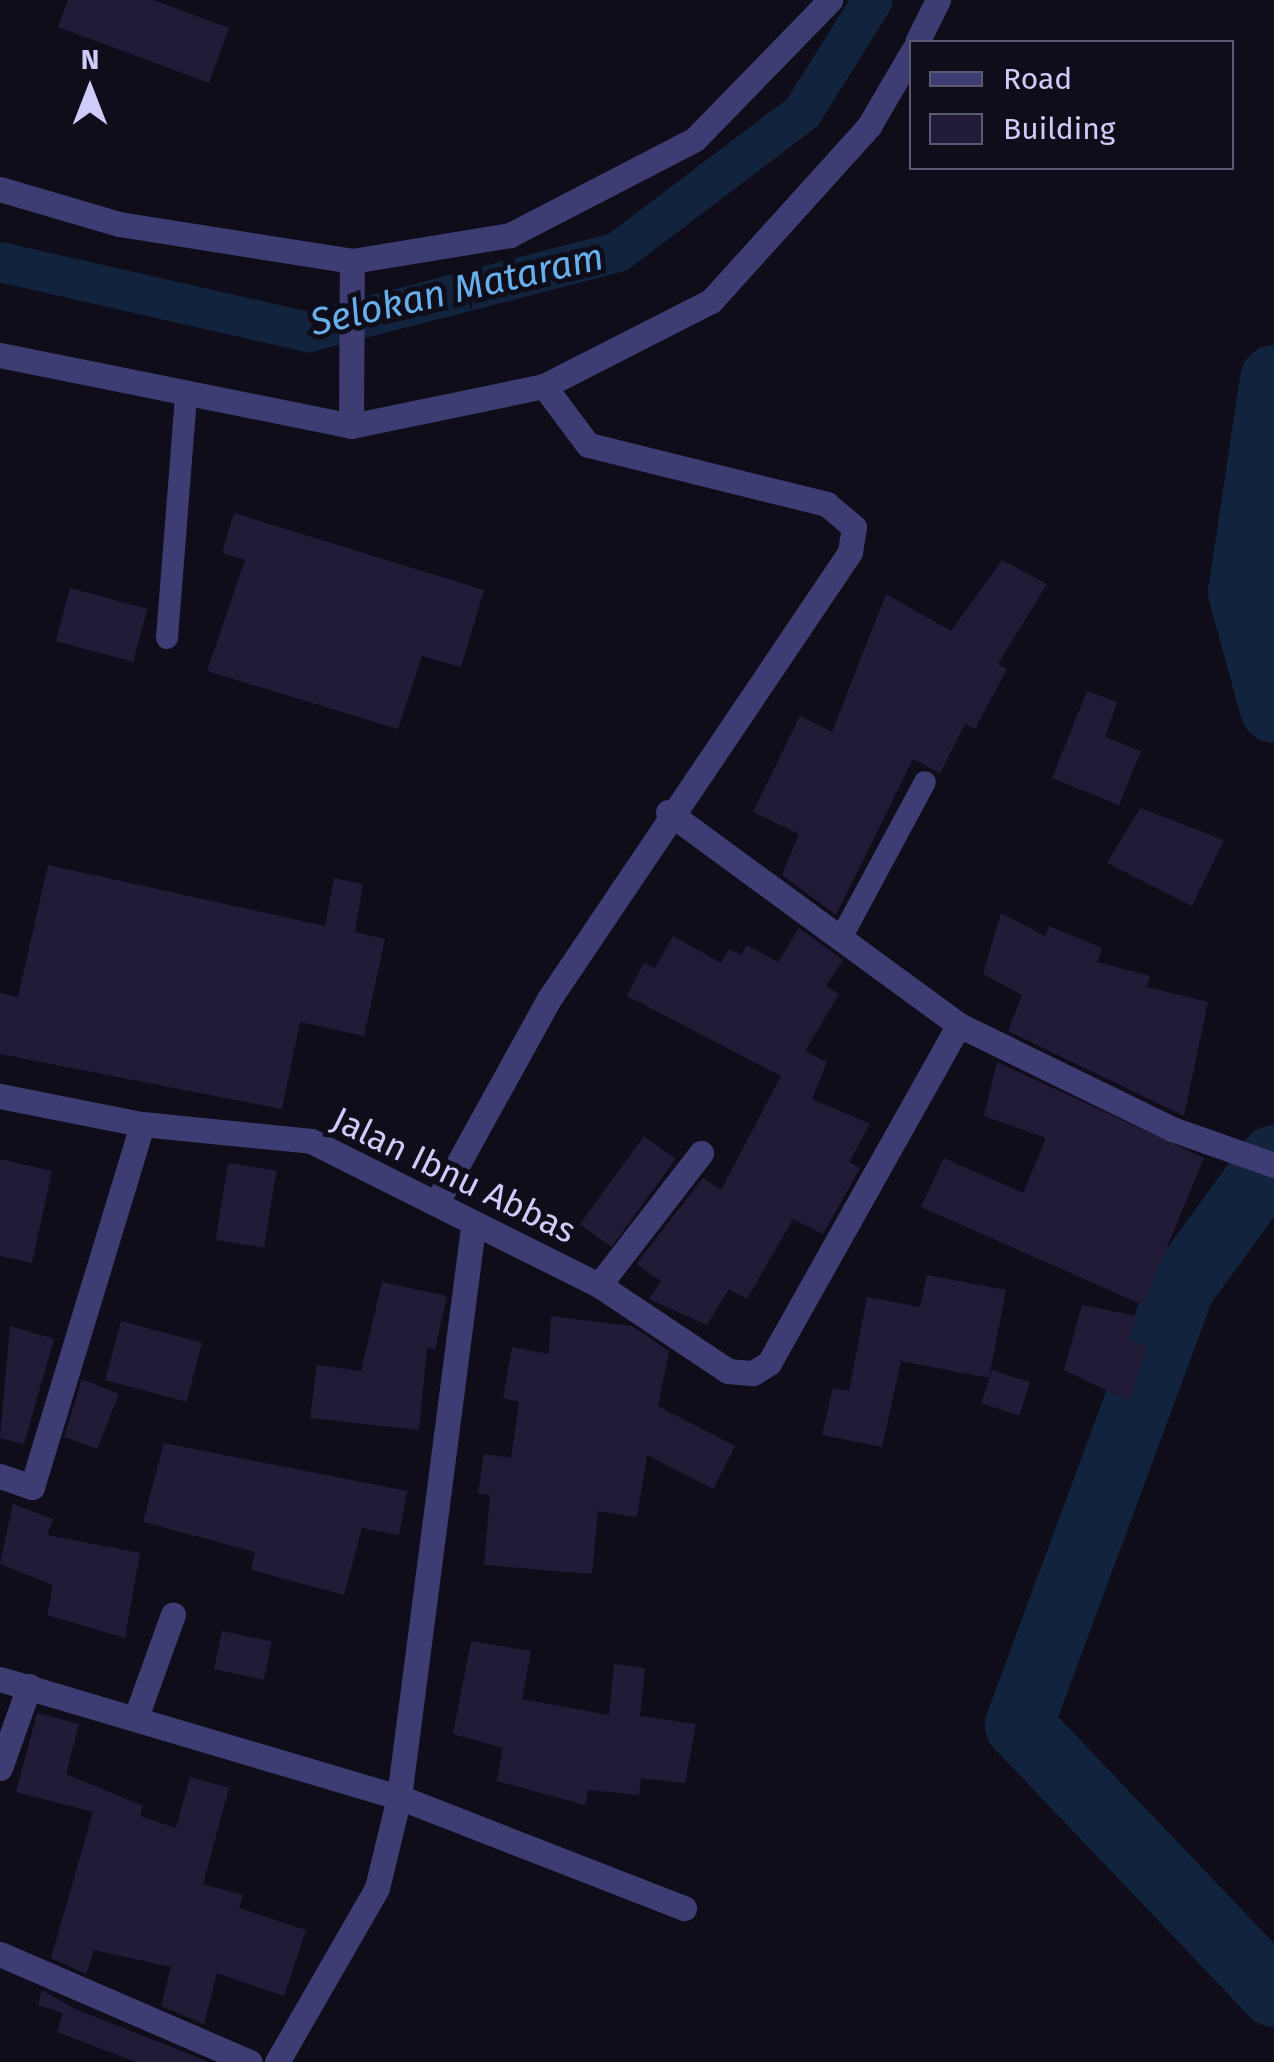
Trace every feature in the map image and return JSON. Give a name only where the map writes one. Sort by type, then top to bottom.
[{"type":"street","points":[[0,189],[119,224],[352,261],[510,235],[617,186],[695,140],[830,0]]},
{"type":"street","points":[[918,40],[938,0]]},
{"type":"street","points":[[0,356],[351,426],[544,386],[711,302],[869,126],[909,57]]},
{"type":"street","points":[[351,426],[352,261]]},
{"type":"street","points":[[438,1200],[668,812],[850,552],[854,526],[827,504],[588,445],[544,386]]},
{"type":"street","points":[[668,812],[960,1025],[1172,1129],[1274,1165]]},
{"type":"street","name":"Jalan Ibnu Abbas","points":[[0,1096],[142,1124],[311,1141],[438,1200],[473,1227],[599,1285],[728,1371],[753,1373],[779,1346],[960,1025]]},
{"type":"street","points":[[0,1476],[32,1487],[142,1124]]},
{"type":"street","points":[[599,1285],[701,1153]]},
{"type":"street","points":[[276,2062],[377,1888],[398,1796],[473,1227]]},
{"type":"street","points":[[136,1718],[173,1614]]},
{"type":"street","points":[[0,1679],[398,1796],[684,1908]]},
{"type":"street","points":[[0,1768],[28,1686]]},
{"type":"street","points":[[0,1954],[250,2062]]},
{"type":"lane","points":[[167,638],[186,396]]},
{"type":"lane","points":[[841,938],[925,782]]},
{"type":"building","points":[[68,0],[153,0],[229,28],[209,83],[58,27]]},
{"type":"building","points":[[234,513],[484,590],[461,667],[422,656],[398,729],[207,671],[245,560],[222,553]]},
{"type":"building","points":[[1002,560],[1047,584],[998,664],[1007,669],[975,729],[965,724],[940,773],[913,759],[836,915],[782,875],[799,834],[753,812],[800,716],[832,732],[886,594],[951,631]]},
{"type":"building","points":[[70,588],[147,609],[133,662],[56,641]]},
{"type":"building","points":[[1087,691],[1117,702],[1105,737],[1141,751],[1119,805],[1052,778]]},
{"type":"building","points":[[1140,808],[1224,840],[1192,906],[1107,863]]},
{"type":"building","points":[[48,865],[325,926],[334,878],[363,884],[355,932],[385,939],[364,1036],[300,1022],[282,1109],[0,1054],[0,993],[18,997]]},
{"type":"building","points":[[1001,913],[1045,936],[1049,926],[1102,948],[1097,962],[1150,976],[1147,987],[1208,1002],[1184,1116],[1008,1031],[1022,995],[983,974]]},
{"type":"building","points":[[799,928],[843,960],[826,986],[839,994],[805,1051],[827,1062],[812,1099],[870,1124],[849,1162],[860,1168],[823,1234],[793,1219],[747,1299],[729,1289],[707,1325],[649,1299],[661,1281],[636,1264],[703,1178],[721,1190],[781,1076],[627,996],[644,963],[655,968],[673,936],[721,963],[729,949],[741,955],[747,945],[778,962]]},
{"type":"building","points":[[997,1062],[1204,1158],[1143,1305],[921,1207],[944,1158],[1023,1193],[1046,1138],[984,1116]]},
{"type":"building","points":[[644,1136],[676,1159],[611,1247],[580,1224]]},
{"type":"building","points":[[0,1159],[52,1171],[32,1263],[0,1256]]},
{"type":"building","points":[[228,1163],[276,1171],[264,1248],[216,1240]]},
{"type":"building","points":[[927,1275],[1006,1290],[989,1378],[901,1361],[882,1447],[822,1435],[833,1388],[849,1391],[867,1297],[920,1307]]},
{"type":"building","points":[[382,1282],[447,1296],[435,1350],[427,1348],[419,1430],[310,1418],[317,1365],[361,1371]]},
{"type":"building","points":[[1082,1305],[1138,1316],[1128,1340],[1147,1346],[1129,1401],[1064,1370]]},
{"type":"building","points":[[551,1316],[632,1326],[669,1351],[658,1406],[735,1446],[713,1489],[647,1455],[637,1517],[598,1511],[592,1574],[484,1565],[490,1495],[478,1493],[484,1454],[511,1458],[519,1402],[503,1398],[512,1347],[549,1354]]},
{"type":"building","points":[[121,1321],[202,1343],[186,1402],[105,1380]]},
{"type":"building","points":[[10,1326],[54,1339],[24,1444],[0,1438]]},
{"type":"building","points":[[992,1370],[1030,1382],[1019,1416],[981,1403]]},
{"type":"building","points":[[82,1379],[119,1394],[97,1449],[64,1437]]},
{"type":"building","points":[[164,1443],[407,1491],[399,1535],[362,1528],[344,1595],[251,1570],[255,1552],[143,1522]]},
{"type":"building","points":[[13,1504],[53,1519],[47,1535],[140,1553],[125,1638],[47,1615],[53,1585],[0,1564]]},
{"type":"building","points":[[222,1631],[272,1642],[264,1680],[214,1669]]},
{"type":"building","points":[[471,1641],[531,1651],[522,1699],[609,1715],[614,1664],[645,1668],[640,1716],[696,1724],[685,1783],[641,1778],[639,1795],[588,1790],[585,1805],[497,1781],[503,1748],[453,1734]]},
{"type":"building","points":[[37,1713],[79,1724],[66,1774],[143,1806],[140,1816],[176,1828],[190,1777],[229,1788],[203,1884],[243,1895],[239,1908],[306,1930],[284,1996],[217,1973],[204,2024],[161,2006],[171,1967],[94,1950],[86,1974],[51,1958],[93,1812],[16,1792]]},
{"type":"building","points":[[42,1990],[75,2009],[209,2062],[136,2062],[57,2032],[63,2013],[38,2005]]},
{"type":"waterway","name":"Selokan Mataram","points":[[0,262],[309,332],[618,252],[802,113],[873,0]]},
{"type":"waterway","points":[[1274,379],[1242,592],[1274,709]]},
{"type":"waterway","points":[[1274,1159],[1181,1287],[1019,1725],[1274,1993]]}]
